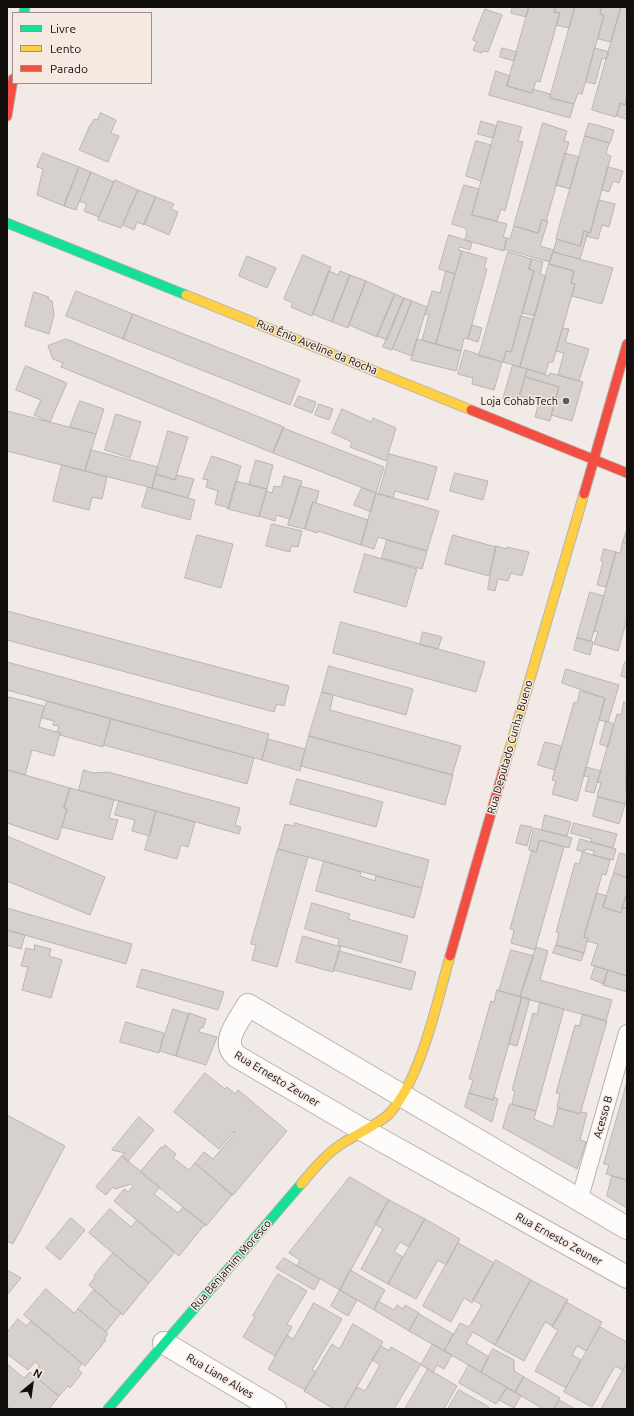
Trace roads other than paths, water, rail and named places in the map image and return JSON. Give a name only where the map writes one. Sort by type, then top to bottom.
[{"type":"street","points":[[7,116],[12,84]]},
{"type":"street","name":"Rua Ênio Aveline da Rocha","points":[[7,222],[594,458],[627,473]]},
{"type":"street","name":"Rua Deputado Cunha Bueno","points":[[363,1130],[388,1115],[402,1096],[423,1050],[627,344]]},
{"type":"street","name":"Rua Ernesto Zeuner","points":[[627,1228],[248,1005],[230,1035],[228,1043],[230,1050],[236,1056],[363,1130],[627,1277]]},
{"type":"street","name":"Rua Benjamim Moresco","points":[[108,1409],[321,1161],[338,1146],[363,1130]]},
{"type":"street","name":"Rua Liane Alves","points":[[164,1343],[275,1409]]},
{"type":"lane","name":"Acesso B","points":[[579,1201],[627,1033]]},
{"type":"place","name":"Loja CohabTech","points":[[566,401]]}]
